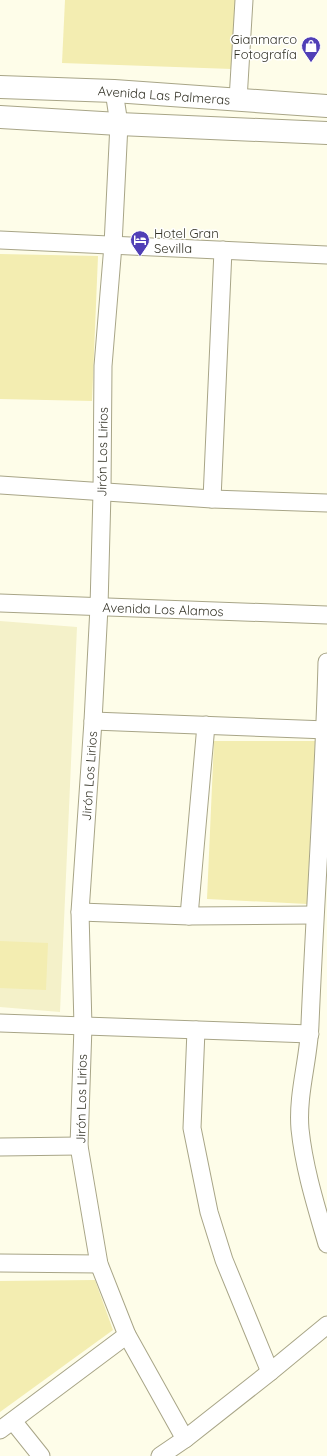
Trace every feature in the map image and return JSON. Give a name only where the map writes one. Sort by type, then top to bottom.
[{"type":"main road","name":"Avenida Las Palmeras","points":[[0,87],[114,91],[327,106]]},
{"type":"main road","points":[[0,117],[327,133]]},
{"type":"street","points":[[238,100],[244,0]]},
{"type":"street","name":"Jirón Los Lirios","points":[[114,91],[119,124],[113,245],[104,366],[99,607],[80,912],[83,1026],[79,1146],[99,1264],[127,1334],[185,1439]]},
{"type":"street","points":[[0,240],[327,255]]},
{"type":"street","points":[[212,499],[223,250]]},
{"type":"street","points":[[0,485],[212,499],[327,503]]},
{"type":"street","name":"Avenida Los Alamos","points":[[0,603],[327,615]]},
{"type":"street","points":[[327,662],[322,874],[314,915],[310,1034],[300,1102],[300,1128],[304,1159],[327,1244]]},
{"type":"street","points":[[93,721],[326,730]]},
{"type":"street","points":[[189,916],[206,725]]},
{"type":"street","points":[[80,912],[189,916],[314,915]]},
{"type":"street","points":[[0,1023],[310,1034]]},
{"type":"street","points":[[196,1030],[192,1128],[210,1212],[224,1260],[270,1372]]},
{"type":"street","points":[[0,1147],[79,1146]]},
{"type":"street","points":[[0,1263],[99,1264]]},
{"type":"street","points":[[165,1455],[327,1325]]},
{"type":"street","points":[[41,1456],[6,1425],[127,1334]]},
{"type":"shaded area","points":[[65,0],[235,0],[232,69],[62,63]]},
{"type":"shaded area","points":[[0,254],[98,256],[92,401],[0,399]]},
{"type":"shaded area","points":[[0,621],[77,627],[60,1012],[0,1007]]},
{"type":"shaded area","points":[[214,741],[315,741],[307,904],[207,899]]},
{"type":"shaded area","points":[[0,941],[48,943],[46,990],[0,988]]},
{"type":"shaded area","points":[[95,1280],[113,1330],[0,1412],[0,1281]]},
{"type":"place","name":"Gianmarco Fotografía","points":[[311,63]]},
{"type":"place","name":"Hotel Gran Sevilla","points":[[140,257]]}]
